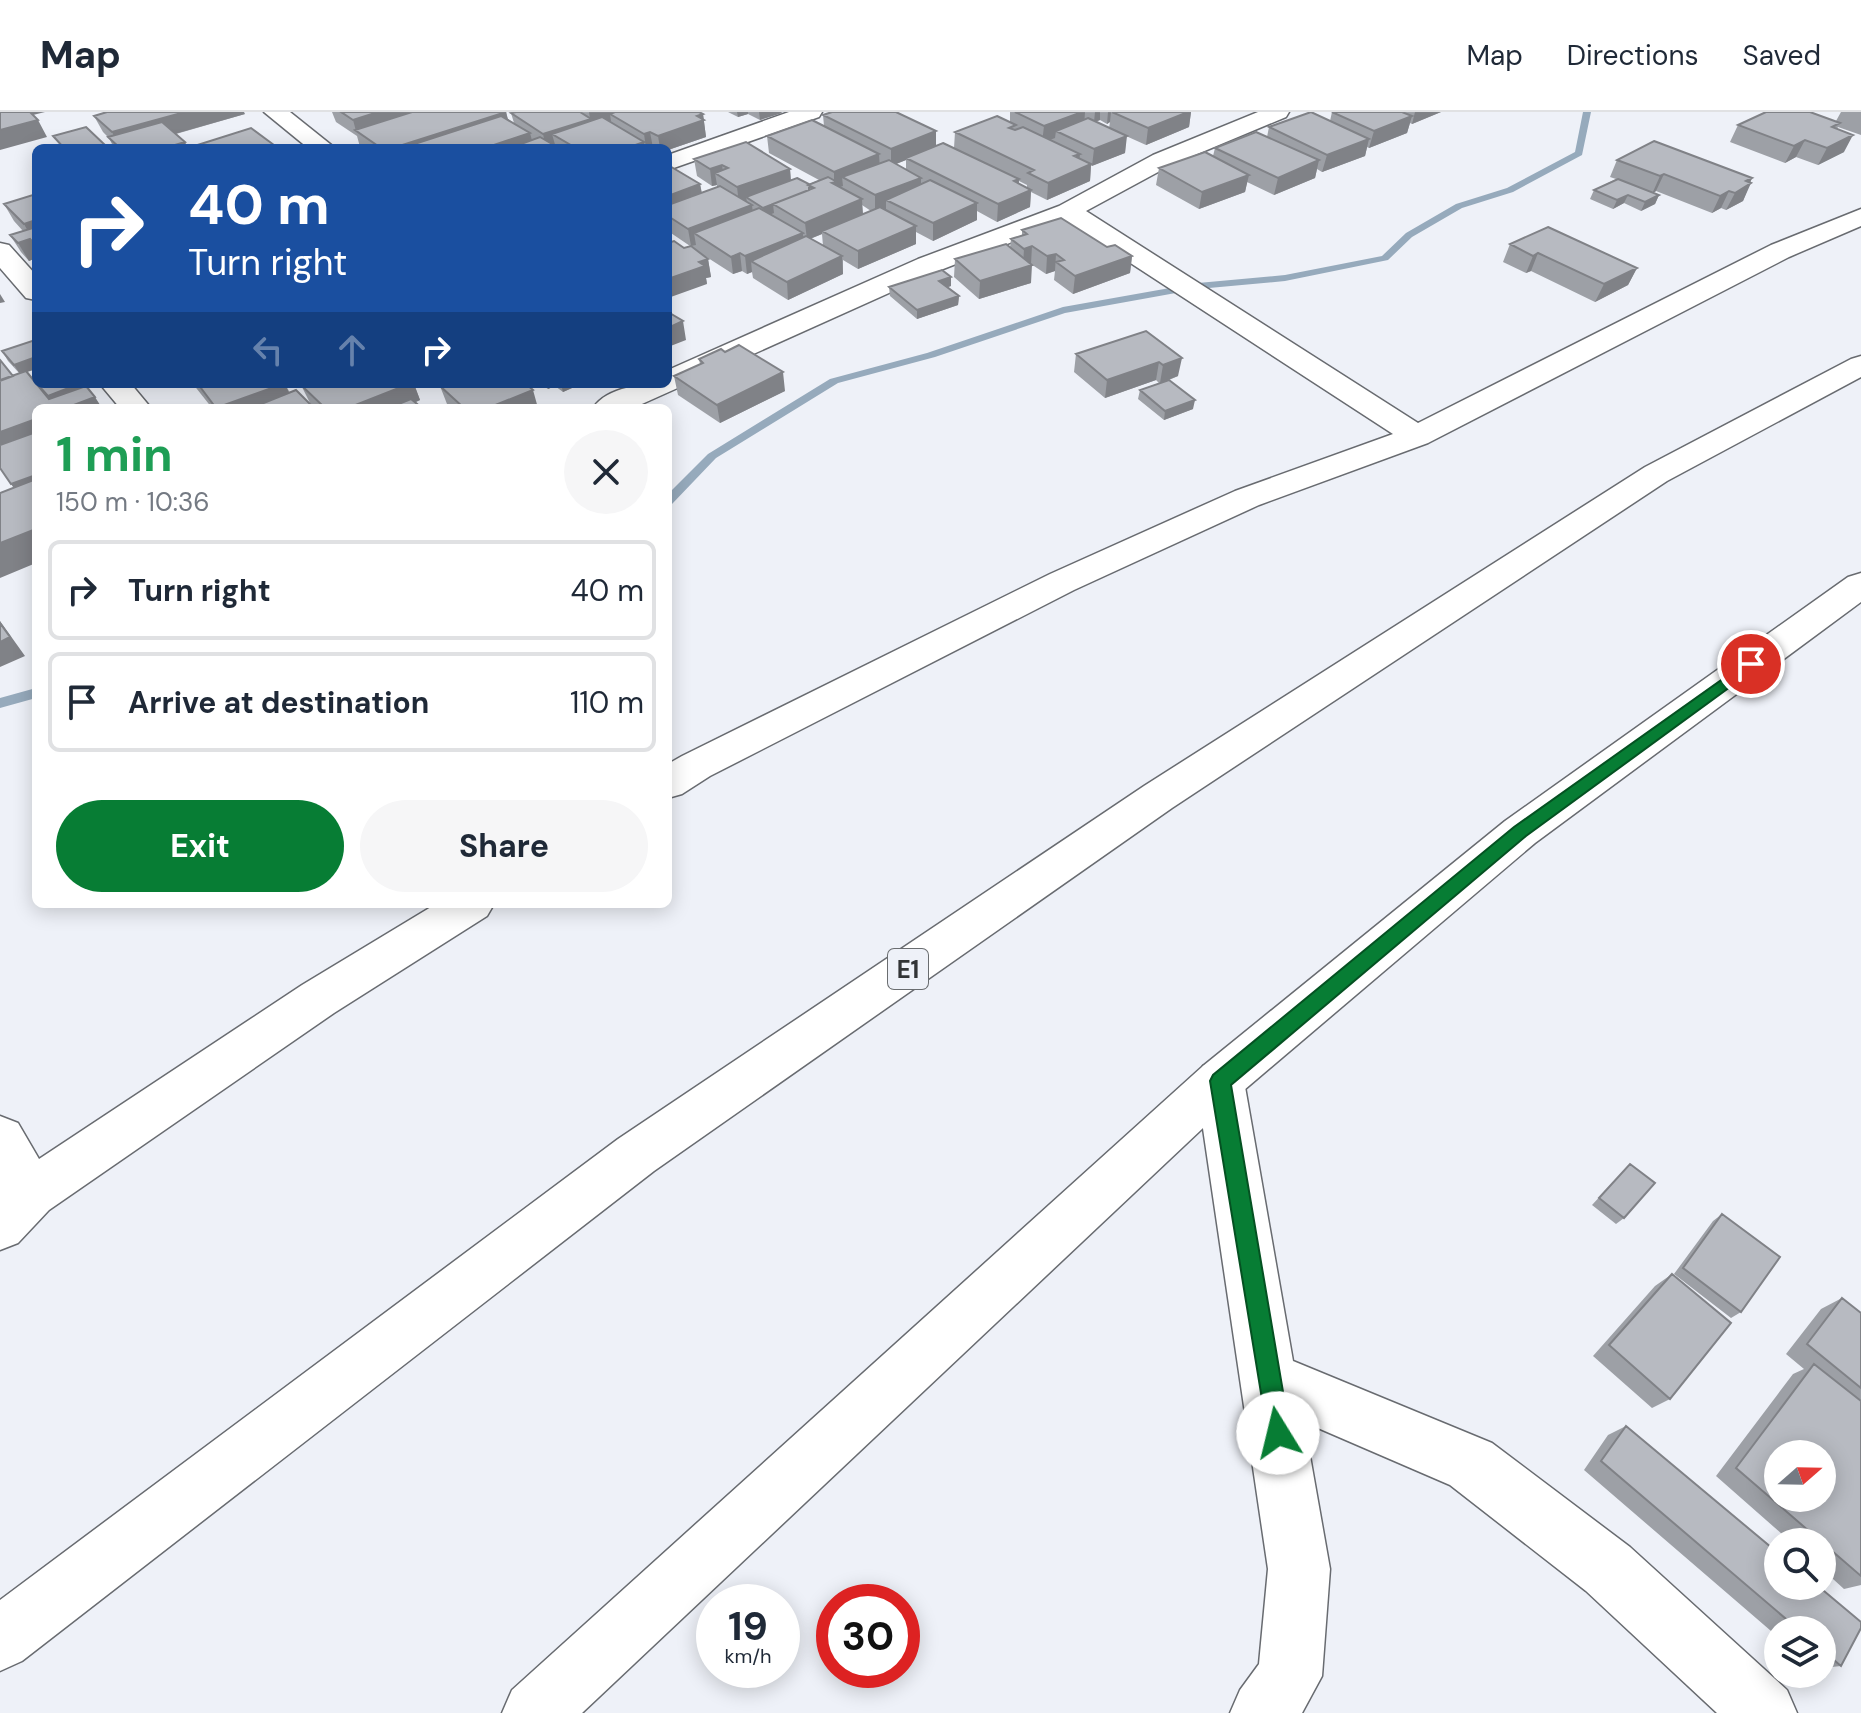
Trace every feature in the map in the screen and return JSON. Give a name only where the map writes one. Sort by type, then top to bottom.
[{"type":"main road","points":[[275,112],[318,144]]},
{"type":"main road","points":[[672,162],[811,112]]},
{"type":"main road","points":[[672,379],[928,265],[1068,211],[1224,122],[1278,112]]},
{"type":"main road","points":[[714,125],[739,137]]},
{"type":"main road","points":[[1068,211],[1417,436]]},
{"type":"main road","points":[[672,781],[1076,576],[1247,498],[1417,436],[1780,251],[1861,217]]},
{"type":"main road","points":[[0,251],[32,287]]},
{"type":"main road","name":"E1","points":[[0,1639],[636,1155],[1145,806],[1656,474],[1861,365]]},
{"type":"main road","points":[[118,388],[132,404]]},
{"type":"main road","points":[[617,404],[652,388]]},
{"type":"main road","points":[[535,1713],[1220,1081],[1520,832],[1861,585]]},
{"type":"main road","points":[[0,1139],[15,1209],[318,999],[466,908]]},
{"type":"main road","points":[[1220,1081],[1299,1569],[1290,1676],[1263,1713]]},
{"type":"main road","points":[[1269,1379],[1471,1464],[1608,1569],[1764,1713]]},
{"type":"building","points":[[0,112],[30,112],[38,120],[0,130]]},
{"type":"building","points":[[107,112],[185,112],[112,132],[94,116]]},
{"type":"building","points":[[341,112],[378,112],[353,120]]},
{"type":"building","points":[[412,112],[506,112],[406,144],[375,144],[355,130]]},
{"type":"building","points":[[580,112],[591,119],[543,134],[511,113]]},
{"type":"building","points":[[699,112],[703,114],[697,116],[704,120],[658,136],[650,132],[644,134],[610,114]]},
{"type":"building","points":[[832,112],[896,112],[936,131],[891,149],[823,115]]},
{"type":"building","points":[[1015,112],[1082,112],[1044,126]]},
{"type":"building","points":[[1112,112],[1188,112],[1148,128]]},
{"type":"building","points":[[1311,112],[1369,139],[1327,155],[1269,127]]},
{"type":"building","points":[[1332,112],[1402,112],[1412,116],[1374,131]]},
{"type":"building","points":[[1766,112],[1810,112],[1840,123],[1832,127],[1853,135],[1827,148],[1805,140],[1794,146],[1738,125]]},
{"type":"building","points":[[501,116],[530,133],[497,144],[414,144]]},
{"type":"building","points":[[997,116],[1016,125],[1009,128],[1015,130],[1023,127],[1080,154],[1074,156],[1091,164],[1048,183],[1028,173],[1034,170],[955,132]]},
{"type":"building","points":[[602,117],[644,142],[569,144],[552,134]]},
{"type":"building","points":[[1088,118],[1127,136],[1094,149],[1056,131]]},
{"type":"building","points":[[812,120],[879,154],[834,172],[767,136]]},
{"type":"building","points":[[162,122],[185,142],[116,144],[108,137]]},
{"type":"building","points":[[86,127],[104,144],[60,144],[53,136]]},
{"type":"building","points":[[251,128],[273,144],[201,144]]},
{"type":"building","points":[[1256,132],[1319,160],[1278,178],[1215,148]]},
{"type":"building","points":[[540,137],[552,144],[521,144]]},
{"type":"building","points":[[1654,141],[1752,178],[1746,181],[1751,183],[1735,193],[1729,191],[1720,196],[1617,160]]},
{"type":"building","points":[[746,142],[790,169],[737,187],[715,173],[728,168],[722,165],[710,169],[694,159]]},
{"type":"building","points":[[943,143],[1019,179],[1014,181],[1031,190],[998,204],[906,158]]},
{"type":"building","points":[[1205,152],[1249,175],[1202,192],[1159,168]]},
{"type":"building","points":[[889,160],[921,178],[875,195],[842,177]]},
{"type":"building","points":[[672,167],[700,184],[672,194]]},
{"type":"building","points":[[828,177],[837,182],[832,183],[862,199],[805,223],[773,204],[814,188],[808,185]]},
{"type":"building","points":[[797,178],[809,184],[809,190],[763,208],[746,197]]},
{"type":"building","points":[[1618,179],[1659,195],[1645,202],[1628,195],[1617,200],[1594,190]]},
{"type":"building","points":[[930,180],[977,203],[933,223],[886,200]]},
{"type":"building","points":[[720,186],[752,205],[688,229],[672,219],[672,204]]},
{"type":"building","points":[[32,195],[32,221],[24,224],[4,204]]},
{"type":"building","points":[[880,207],[916,226],[858,251],[822,231]]},
{"type":"building","points":[[759,208],[803,233],[745,256],[740,253],[731,257],[694,233]]},
{"type":"building","points":[[1061,218],[1107,247],[1115,245],[1132,256],[1075,276],[1056,262],[1064,260],[1056,254],[1047,256],[1032,246],[1024,249],[1011,239],[1027,234],[1022,230]]},
{"type":"building","points":[[1548,227],[1637,268],[1604,284],[1538,253],[1533,256],[1510,244]]},
{"type":"building","points":[[32,228],[32,241],[30,239],[18,243],[10,235]]},
{"type":"building","points":[[806,236],[842,256],[787,282],[751,261]]},
{"type":"building","points":[[672,242],[684,248],[691,246],[708,259],[699,262],[705,266],[672,278]]},
{"type":"building","points":[[1006,244],[1032,265],[980,281],[955,259]]},
{"type":"building","points":[[942,270],[951,277],[939,281],[959,296],[917,310],[889,287]]},
{"type":"building","points":[[672,314],[683,321],[672,326]]},
{"type":"building","points":[[1146,331],[1182,358],[1163,365],[1159,362],[1107,380],[1076,354]]},
{"type":"building","points":[[32,341],[32,358],[14,365],[2,351]]},
{"type":"building","points":[[739,345],[783,372],[717,405],[674,376],[703,363],[699,359]]},
{"type":"building","points":[[0,360],[13,376],[0,381]]},
{"type":"building","points":[[26,371],[32,378],[32,388],[40,388],[49,399],[80,388],[88,388],[95,397],[77,404],[32,404],[32,420],[0,432],[0,380]]},
{"type":"building","points":[[1169,380],[1195,400],[1165,411],[1140,390]]},
{"type":"building","points":[[41,388],[69,388],[48,396]]},
{"type":"building","points":[[201,388],[272,388],[227,404],[213,404]]},
{"type":"building","points":[[304,388],[399,388],[358,404],[321,404]]},
{"type":"building","points":[[442,388],[533,390],[498,404],[460,404]]},
{"type":"building","points":[[296,390],[310,404],[261,404]]},
{"type":"building","points":[[411,399],[417,404],[398,404]]},
{"type":"building","points":[[32,433],[32,476],[11,484],[0,468],[0,445]]},
{"type":"building","points":[[32,481],[32,531],[0,543],[0,493]]},
{"type":"building","points":[[0,623],[10,637],[0,642]]},
{"type":"building","points":[[1630,1164],[1655,1183],[1624,1218],[1599,1198]]},
{"type":"building","points":[[1722,1214],[1780,1257],[1741,1312],[1683,1268]]},
{"type":"building","points":[[1672,1274],[1731,1323],[1670,1399],[1609,1345]]},
{"type":"building","points":[[1842,1298],[1861,1313],[1861,1388],[1807,1344]]},
{"type":"building","points":[[1814,1364],[1861,1401],[1861,1576],[1836,1554],[1836,1528],[1805,1528],[1787,1512],[1836,1512],[1836,1440],[1764,1440],[1764,1492],[1736,1468]]},
{"type":"building","points":[[1626,1426],[1764,1541],[1764,1600],[1835,1600],[1861,1622],[1861,1628],[1841,1666],[1836,1662],[1836,1616],[1783,1616],[1601,1461]]},
{"type":"waterway","points":[[672,497],[712,456],[834,381],[931,355],[1063,310],[1198,286],[1285,278],[1385,258],[1409,235],[1459,206],[1510,190],[1579,153],[1587,112]]},
{"type":"waterway","points":[[0,703],[32,694]]},
{"type":"route","points":[[1278,1433],[1220,1081],[1520,832],[1751,664]]}]
